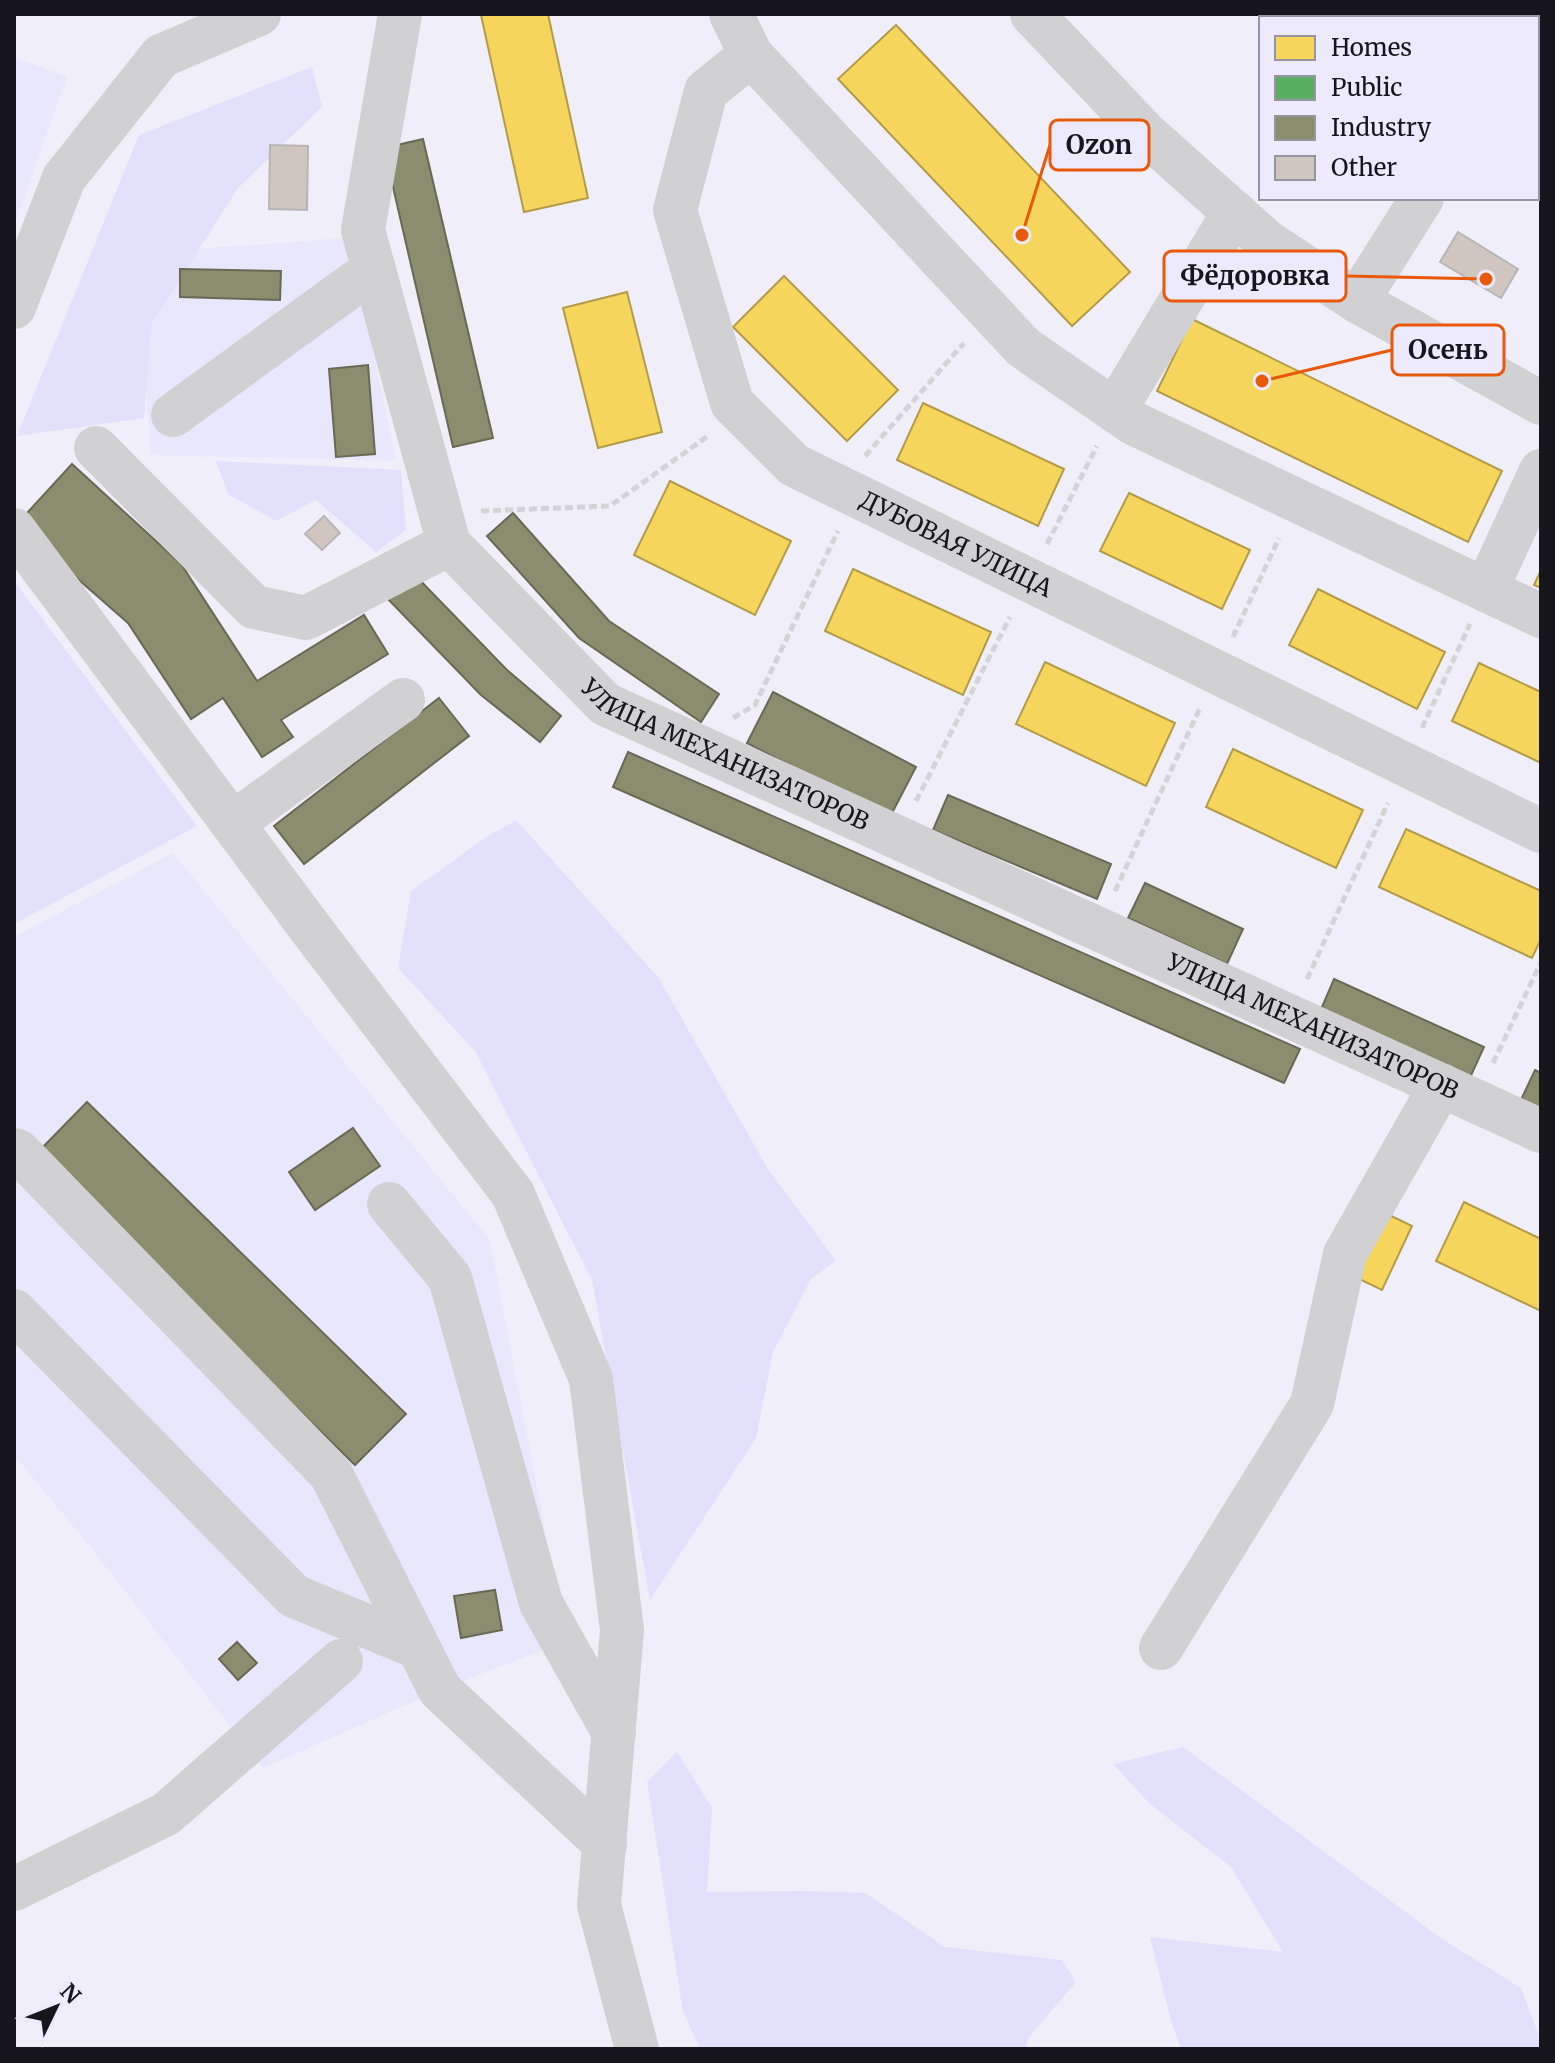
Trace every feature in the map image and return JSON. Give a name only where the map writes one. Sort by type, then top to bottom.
[{"type":"street","points":[[14,307],[64,178],[161,56],[259,14]]},
{"type":"street","name":"УЛИЦА МЕХАНИЗАТОРОВ","points":[[400,14],[363,230],[444,528],[605,704],[1541,1131]]},
{"type":"street","points":[[731,14],[751,55],[1023,347],[1133,423],[1541,616]]},
{"type":"street","points":[[1032,14],[1146,134],[1266,241],[1357,301],[1541,403]]},
{"type":"street","name":"ДУБОВАЯ УЛИЦА","points":[[751,55],[706,91],[675,210],[732,403],[741,413],[794,465],[1541,831]]},
{"type":"street","points":[[1357,301],[1421,200]]},
{"type":"street","points":[[1115,410],[1234,212]]},
{"type":"street","points":[[173,415],[374,269]]},
{"type":"street","points":[[96,448],[254,607],[306,618],[444,528]]},
{"type":"street","points":[[1486,590],[1541,471]]},
{"type":"street","points":[[14,530],[513,1194],[591,1379],[622,1630],[599,1905],[637,2049]]},
{"type":"street","points":[[233,823],[403,700]]},
{"type":"street","points":[[1161,1648],[1312,1404],[1345,1254],[1458,1092]]},
{"type":"street","points":[[14,1150],[331,1474],[440,1690],[605,1844]]},
{"type":"street","points":[[389,1204],[450,1278],[541,1603],[614,1733]]},
{"type":"street","points":[[14,1311],[294,1596],[417,1647]]},
{"type":"street","points":[[14,1889],[166,1814],[341,1661]]},
{"type":"path","points":[[691,743],[755,705],[846,491],[991,312]]},
{"type":"path","points":[[897,837],[1115,410]]},
{"type":"path","points":[[444,528],[610,506],[741,413]]},
{"type":"path","points":[[1097,928],[1297,500]]},
{"type":"path","points":[[1458,1092],[1541,962]]},
{"type":"shaded area","points":[[14,57],[67,77],[14,226]]},
{"type":"shaded area","points":[[312,67],[322,107],[238,188],[151,325],[144,418],[17,436],[139,135]]},
{"type":"shaded area","points":[[349,238],[396,461],[151,455],[136,253]]},
{"type":"shaded area","points":[[216,461],[401,470],[406,530],[376,552],[316,500],[276,521],[228,494]]},
{"type":"shaded area","points":[[14,581],[197,826],[14,924]]},
{"type":"shaded area","points":[[516,820],[658,977],[768,1169],[836,1261],[811,1279],[773,1352],[756,1438],[650,1600],[592,1280],[475,1051],[398,968],[411,891],[485,838]]},
{"type":"shaded area","points":[[173,853],[490,1240],[566,1641],[440,1690],[263,1768],[85,1540],[14,1455],[14,937]]},
{"type":"shaded area","points":[[1183,1747],[1442,1939],[1521,1988],[1541,2041],[1541,2049],[1181,2049],[1150,1937],[1283,1952],[1231,1867],[1150,1804],[1113,1764]]},
{"type":"shaded area","points":[[677,1752],[712,1808],[707,1892],[865,1893],[945,1947],[1062,1960],[1076,1982],[1029,2037],[1025,2049],[700,2049],[683,2012],[647,1782]]},
{"type":"building: Homes","points":[[548,14],[588,198],[524,212],[481,15]]},
{"type":"building: Homes","points":[[896,25],[1130,272],[1072,326],[838,79]]},
{"type":"building: Homes","points":[[784,276],[898,390],[847,441],[733,327]]},
{"type":"building: Homes","points":[[627,292],[662,432],[598,448],[563,308]]},
{"type":"building: Homes","points":[[1192,319],[1502,471],[1468,542],[1157,391]]},
{"type":"building: Homes","points":[[923,403],[1064,469],[1038,526],[897,460]]},
{"type":"building: Homes","points":[[670,481],[791,541],[755,615],[634,555]]},
{"type":"building: Homes","points":[[1129,493],[1250,550],[1222,609],[1100,551]]},
{"type":"building: Homes","points":[[853,569],[991,632],[963,695],[825,631]]},
{"type":"building: Homes","points":[[1541,570],[1541,588],[1534,585]]},
{"type":"building: Homes","points":[[1318,589],[1445,652],[1417,709],[1289,645]]},
{"type":"building: Homes","points":[[1045,662],[1175,723],[1146,786],[1016,724]]},
{"type":"building: Homes","points":[[1479,663],[1541,692],[1541,763],[1452,721]]},
{"type":"building: Homes","points":[[1233,749],[1363,810],[1336,868],[1206,807]]},
{"type":"building: Homes","points":[[1406,829],[1541,891],[1541,939],[1532,958],[1379,887]]},
{"type":"building: Homes","points":[[1464,1202],[1541,1239],[1541,1311],[1436,1261]]},
{"type":"building: Homes","points":[[1383,1212],[1412,1226],[1382,1290],[1353,1276]]},
{"type":"building: Public","points":[[1308,14],[1487,14],[1486,16],[1306,16]]},
{"type":"building: Industry","points":[[423,139],[493,438],[453,447],[384,148]]},
{"type":"building: Industry","points":[[180,269],[281,271],[280,300],[180,297]]},
{"type":"building: Industry","points":[[368,365],[375,454],[336,457],[329,369]]},
{"type":"building: Industry","points":[[72,464],[181,564],[257,681],[364,615],[388,654],[281,720],[293,737],[262,757],[223,698],[191,719],[128,623],[16,525]]},
{"type":"building: Industry","points":[[513,513],[609,621],[719,694],[701,722],[579,638],[487,536]]},
{"type":"building: Industry","points":[[410,570],[507,670],[561,716],[540,742],[481,695],[384,595]]},
{"type":"building: Industry","points":[[773,692],[916,767],[890,817],[747,743]]},
{"type":"building: Industry","points":[[439,698],[469,736],[304,864],[274,826]]},
{"type":"building: Industry","points":[[628,752],[1300,1049],[1284,1083],[613,787]]},
{"type":"building: Industry","points":[[948,795],[1111,864],[1097,899],[933,830]]},
{"type":"building: Industry","points":[[1145,883],[1243,929],[1227,964],[1128,918]]},
{"type":"building: Industry","points":[[1334,979],[1484,1047],[1468,1082],[1319,1014]]},
{"type":"building: Industry","points":[[1535,1070],[1541,1073],[1541,1112],[1520,1102]]},
{"type":"building: Industry","points":[[87,1102],[406,1414],[355,1465],[37,1153]]},
{"type":"building: Industry","points":[[353,1128],[380,1166],[315,1210],[289,1172]]},
{"type":"building: Industry","points":[[495,1590],[502,1630],[461,1638],[454,1596]]},
{"type":"building: Industry","points":[[237,1642],[257,1663],[238,1680],[219,1659]]},
{"type":"building: Other","points":[[270,145],[308,146],[307,210],[269,209]]},
{"type":"building: Other","points":[[1458,232],[1518,269],[1501,298],[1440,262]]},
{"type":"building: Other","points":[[324,516],[340,533],[322,550],[305,534]]},
{"type":"place","name":"Ozon","points":[[1022,235]]},
{"type":"place","name":"Фёдоровка","points":[[1486,279]]},
{"type":"place","name":"Осень","points":[[1262,381]]}]
